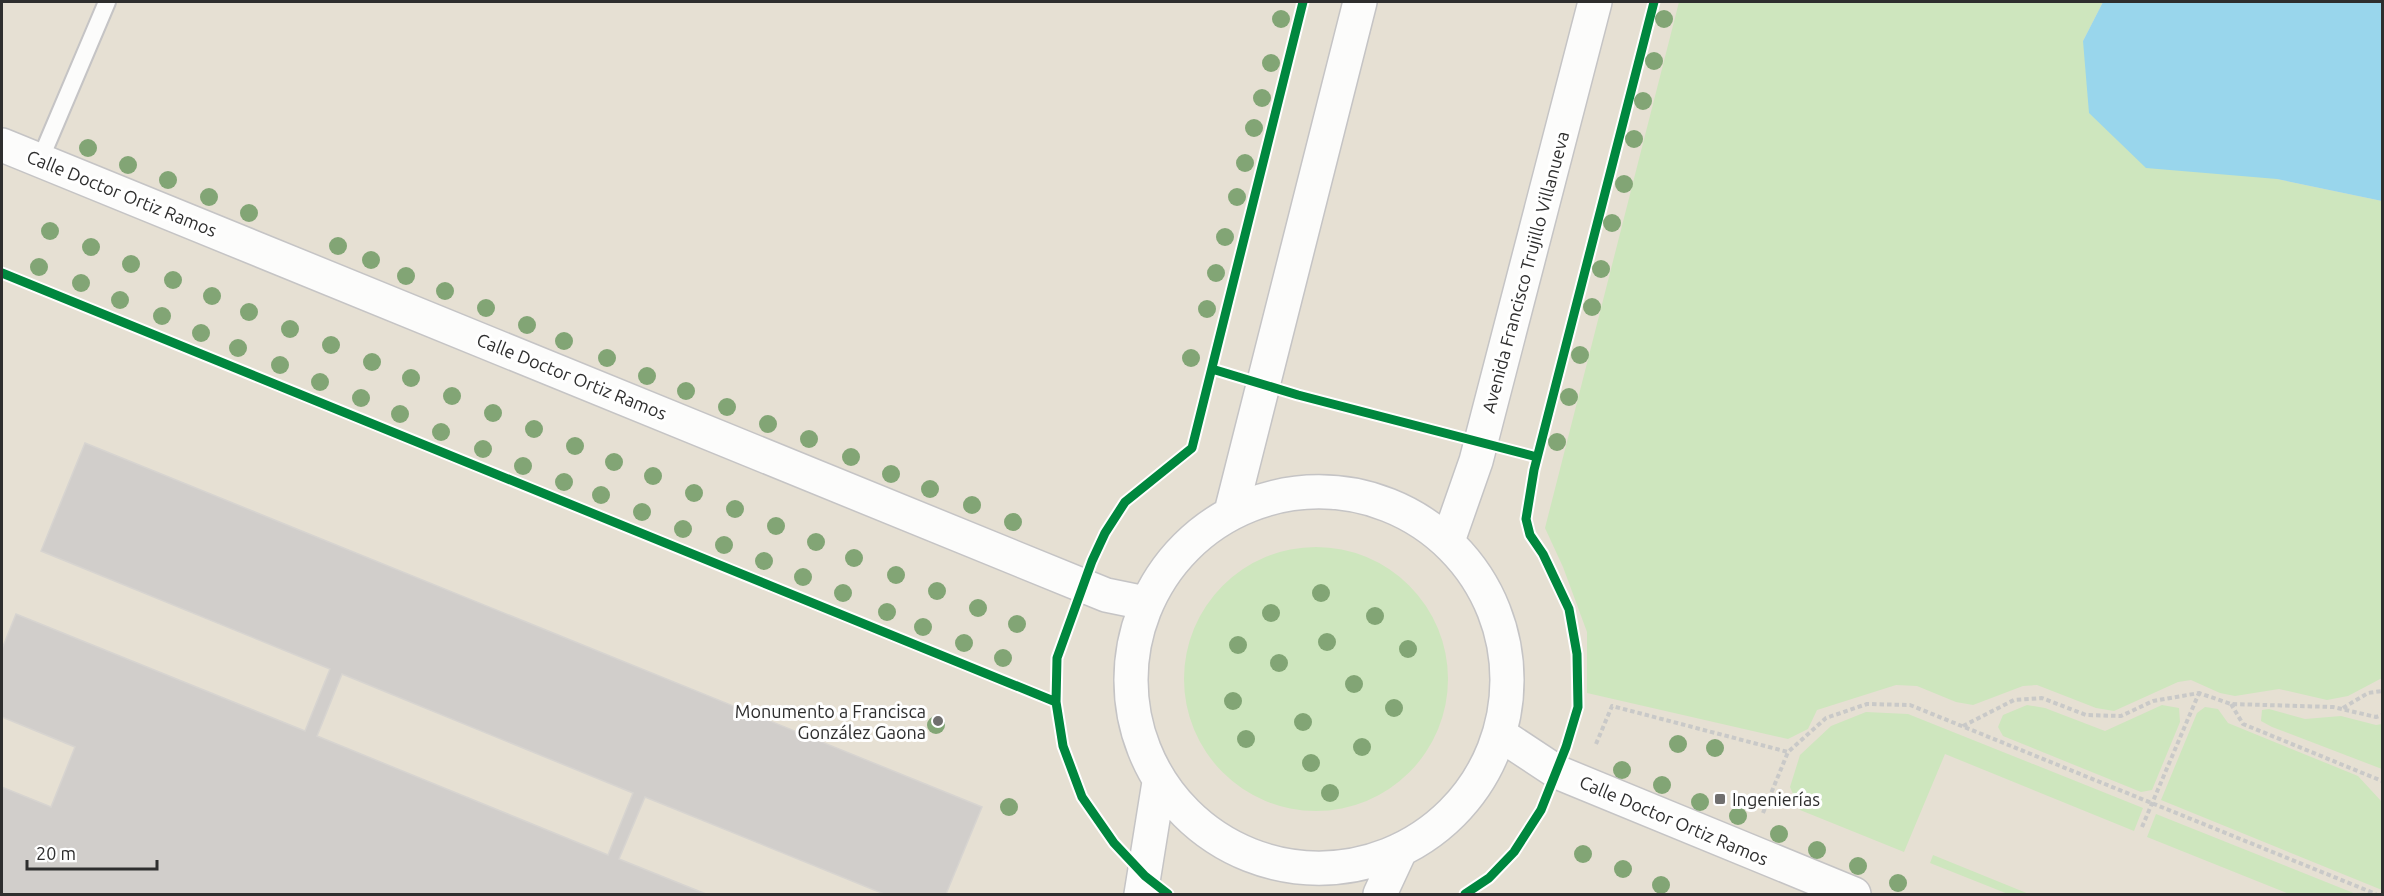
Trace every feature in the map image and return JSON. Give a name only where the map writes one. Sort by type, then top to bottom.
[{"type":"street","points":[[1231,512],[1360,2]]},
{"type":"street","name":"Avenida Francisco Trujillo Villanueva","points":[[1448,541],[1476,461],[1595,2]]},
{"type":"street","name":"Calle Doctor Ortiz Ramos","points":[[2,145],[1106,595],[1145,603]]},
{"type":"street","points":[[1345,492],[1400,509],[1448,541],[1481,582],[1502,631],[1509,684],[1501,735],[1478,783],[1444,822],[1400,851],[1348,867],[1293,867],[1240,853],[1195,823],[1159,782],[1134,725],[1129,663],[1145,603],[1180,550],[1231,512],[1286,493],[1345,492]]},
{"type":"street","name":"Calle Doctor Ortiz Ramos","points":[[1501,735],[1557,772],[1854,894]]},
{"type":"street","points":[[1141,894],[1159,782]]},
{"type":"street","points":[[1380,894],[1400,851]]},
{"type":"lane","points":[[40,160],[107,2]]},
{"type":"path","points":[[2342,709],[2368,693],[2382,691]]},
{"type":"path","points":[[1963,726],[2014,700],[2042,698],[2086,715],[2121,716],[2153,701],[2199,693],[2231,704],[2293,704],[2342,709],[2376,717],[2382,715]]},
{"type":"path","points":[[2142,827],[2199,693]]},
{"type":"path","points":[[1763,813],[1788,752],[1826,718],[1867,704],[1910,705],[2376,894]]},
{"type":"path","points":[[2231,704],[2243,724],[2382,781]]},
{"type":"path","points":[[1596,745],[1612,706],[1788,752]]},
{"type":"shaded area","points":[[2,2],[2382,2],[2382,894],[2,894]]},
{"type":"green space","points":[[1679,2],[2103,2],[2083,41],[2277,179],[2382,201],[2382,678],[2348,696],[2327,700],[2279,689],[2235,696],[2220,693],[2191,680],[2178,682],[2114,711],[2096,708],[2037,685],[2023,686],[1973,705],[1956,702],[1917,686],[1896,685],[1817,710],[1808,729],[1788,739],[1587,693],[1587,632],[1563,567],[1545,528]]},
{"type":"green space","points":[[1316,547],[1342,550],[1366,557],[1389,570],[1409,586],[1425,606],[1438,629],[1445,653],[1448,679],[1445,705],[1438,729],[1425,752],[1409,772],[1389,788],[1366,801],[1342,808],[1316,811],[1290,808],[1266,801],[1243,788],[1223,772],[1207,752],[1194,729],[1187,705],[1184,679],[1187,653],[1194,629],[1207,606],[1223,586],[1243,570],[1266,557],[1290,550]]},
{"type":"green space","points":[[2027,705],[2045,708],[2105,731],[2162,705],[2179,708],[2180,722],[2152,790],[2141,792],[2003,736],[1998,727],[2003,715]]},
{"type":"green space","points":[[2205,707],[2218,709],[2228,723],[2358,776],[2382,802],[2382,890],[2161,800],[2197,713]]},
{"type":"green space","points":[[2269,709],[2305,719],[2341,716],[2376,725],[2382,724],[2382,769],[2272,727],[2261,721],[2262,710]]},
{"type":"green space","points":[[1866,712],[1908,714],[2143,808],[2134,831],[1945,754],[1904,852],[1800,810],[1790,787],[1800,755],[1831,726]]},
{"type":"green space","points":[[2156,814],[2356,894],[2289,894],[2147,837]]},
{"type":"green space","points":[[1933,855],[2029,894],[2008,894],[1930,863]]},
{"type":"water","points":[[2103,2],[2382,2],[2382,201],[2277,179],[2146,168],[2089,113],[2083,41]]},
{"type":"building","points":[[85,443],[982,807],[946,894],[884,894],[645,797],[619,859],[706,894],[2,894],[2,787],[51,807],[75,747],[2,717],[2,649],[16,614],[305,731],[330,669],[41,551]],"holes":[[[342,674],[633,793],[608,855],[317,736]]]},
{"type":"cycle path","points":[[1168,894],[1145,876],[1114,843],[1082,797],[1063,746],[1056,702],[1057,658],[1092,561],[1105,533],[1125,502],[1192,448],[1303,2]]},
{"type":"cycle path","points":[[1465,894],[1489,878],[1514,852],[1541,810],[1566,747],[1578,707],[1577,654],[1569,609],[1543,554],[1530,535],[1526,519],[1534,470],[1654,2]]},
{"type":"cycle path","points":[[2,273],[1056,702]]},
{"type":"cycle path","points":[[1212,369],[1298,395],[1537,457]]},
{"type":"place","name":"Monumento a Francisca González Gaona","points":[[938,721]]},
{"type":"place","name":"Ingenierías","points":[[1720,799]]}]
